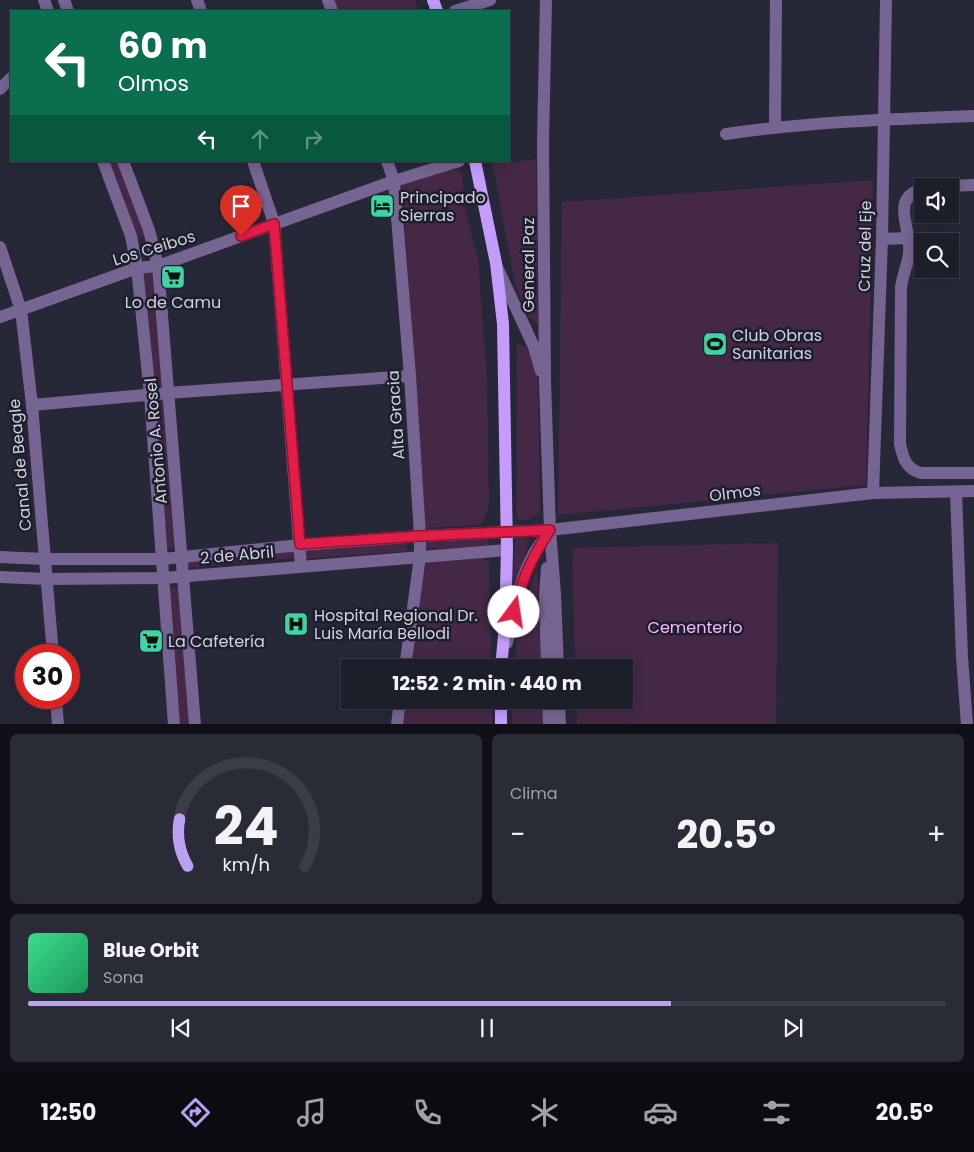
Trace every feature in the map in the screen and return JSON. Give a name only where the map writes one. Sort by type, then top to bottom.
[{"type":"main road","points":[[468,162],[488,252],[493,287],[503,533]]},
{"type":"main road","points":[[475,162],[496,263],[503,324],[503,550],[505,625],[502,659]]},
{"type":"main road","points":[[501,709],[501,724]]},
{"type":"street","points":[[458,10],[490,0]]},
{"type":"street","name":"General Paz","points":[[546,0],[543,142],[545,382],[550,530],[558,659]]},
{"type":"street","points":[[775,127],[776,0]]},
{"type":"street","name":"Cruz del Eje","points":[[873,493],[882,239],[886,0]]},
{"type":"street","points":[[0,89],[10,79]]},
{"type":"street","points":[[726,134],[775,127],[974,116]]},
{"type":"street","name":"Antonio A. Rosel","points":[[104,162],[131,236],[138,268],[163,559],[174,724]]},
{"type":"street","name":"Antonio A. Rosel","points":[[123,162],[149,230],[158,266],[195,724]]},
{"type":"street","points":[[253,162],[274,224],[301,566]]},
{"type":"street","name":"Alta Gracia","points":[[387,162],[394,181],[410,376],[420,536],[420,556],[406,659]]},
{"type":"street","name":"Los Ceibos","points":[[0,317],[138,268],[158,266],[394,181],[456,162]]},
{"type":"street","points":[[959,186],[974,185]]},
{"type":"street","points":[[914,191],[906,197],[903,210],[909,238],[909,254],[902,275],[901,288],[900,444],[903,458],[908,466],[915,471],[921,473],[974,473]]},
{"type":"street","points":[[882,239],[909,238]]},
{"type":"street","name":"Canal de Beagle","points":[[0,247],[21,310],[32,405],[52,644]]},
{"type":"street","points":[[488,252],[496,263],[534,347],[545,382]]},
{"type":"street","points":[[32,405],[168,393],[410,376]]},
{"type":"street","name":"Olmos","points":[[503,533],[550,530],[873,493],[974,491]]},
{"type":"street","points":[[956,492],[968,657],[967,724]]},
{"type":"street","points":[[503,659],[518,594],[526,570],[550,530]]},
{"type":"street","name":"General Paz","points":[[547,659],[545,595],[550,530]]},
{"type":"street","name":"2 de Abril","points":[[0,557],[163,559],[300,544],[503,533]]},
{"type":"street","name":"2 de Abril","points":[[0,577],[46,579],[164,578],[503,550]]},
{"type":"street","points":[[57,709],[58,724]]},
{"type":"street","points":[[397,724],[399,709]]},
{"type":"street","points":[[548,709],[549,724]]},
{"type":"street","points":[[559,709],[560,724]]},
{"type":"green space","points":[[332,0],[415,0],[418,10],[336,10]]},
{"type":"green space","points":[[536,159],[538,325],[529,317],[515,284],[492,162]]},
{"type":"green space","points":[[109,162],[118,162],[145,236],[137,239]]},
{"type":"green space","points":[[450,169],[459,170],[462,175],[464,205],[478,258],[487,381],[489,505],[483,522],[477,525],[424,528],[402,183]]},
{"type":"green space","name":"Club Obras Sanitarias","points":[[873,180],[866,485],[558,515],[562,202]]},
{"type":"green space","points":[[152,273],[162,387],[154,387],[144,274]]},
{"type":"green space","points":[[517,343],[527,348],[535,364],[538,384],[540,513],[526,521],[518,519],[516,510]]},
{"type":"green space","points":[[162,399],[175,548],[167,549],[155,400]]},
{"type":"green space","points":[[488,537],[489,547],[426,549],[426,540]]},
{"type":"green space","points":[[530,538],[512,599],[515,539]]},
{"type":"green space","points":[[406,541],[407,551],[305,559],[305,550]]},
{"type":"green space","name":"Cementerio","points":[[778,543],[776,724],[577,724],[576,709],[633,709],[633,659],[575,659],[572,548]]},
{"type":"green space","points":[[295,551],[295,558],[188,568],[188,561]]},
{"type":"green space","points":[[483,557],[489,563],[491,659],[412,659],[425,565],[428,560]]},
{"type":"green space","points":[[537,569],[541,659],[516,659],[517,635],[527,596]]},
{"type":"green space","points":[[169,587],[178,587],[189,724],[179,724]]},
{"type":"green space","points":[[405,709],[492,709],[492,724],[403,724]]},
{"type":"green space","points":[[512,709],[542,709],[542,724],[512,724]]},
{"type":"place","name":"Principado Sierras","points":[[382,206]]},
{"type":"place","name":"Lo de Camu","points":[[173,277]]},
{"type":"place","name":"Club Obras Sanitarias","points":[[715,344]]},
{"type":"place","name":"Hospital Regional Dr. Luis María Bellodi","points":[[296,624]]},
{"type":"place","name":"La Cafetería","points":[[151,641]]},
{"type":"route","points":[[241,236],[274,224],[300,544],[550,530],[526,570],[514,612]]}]
